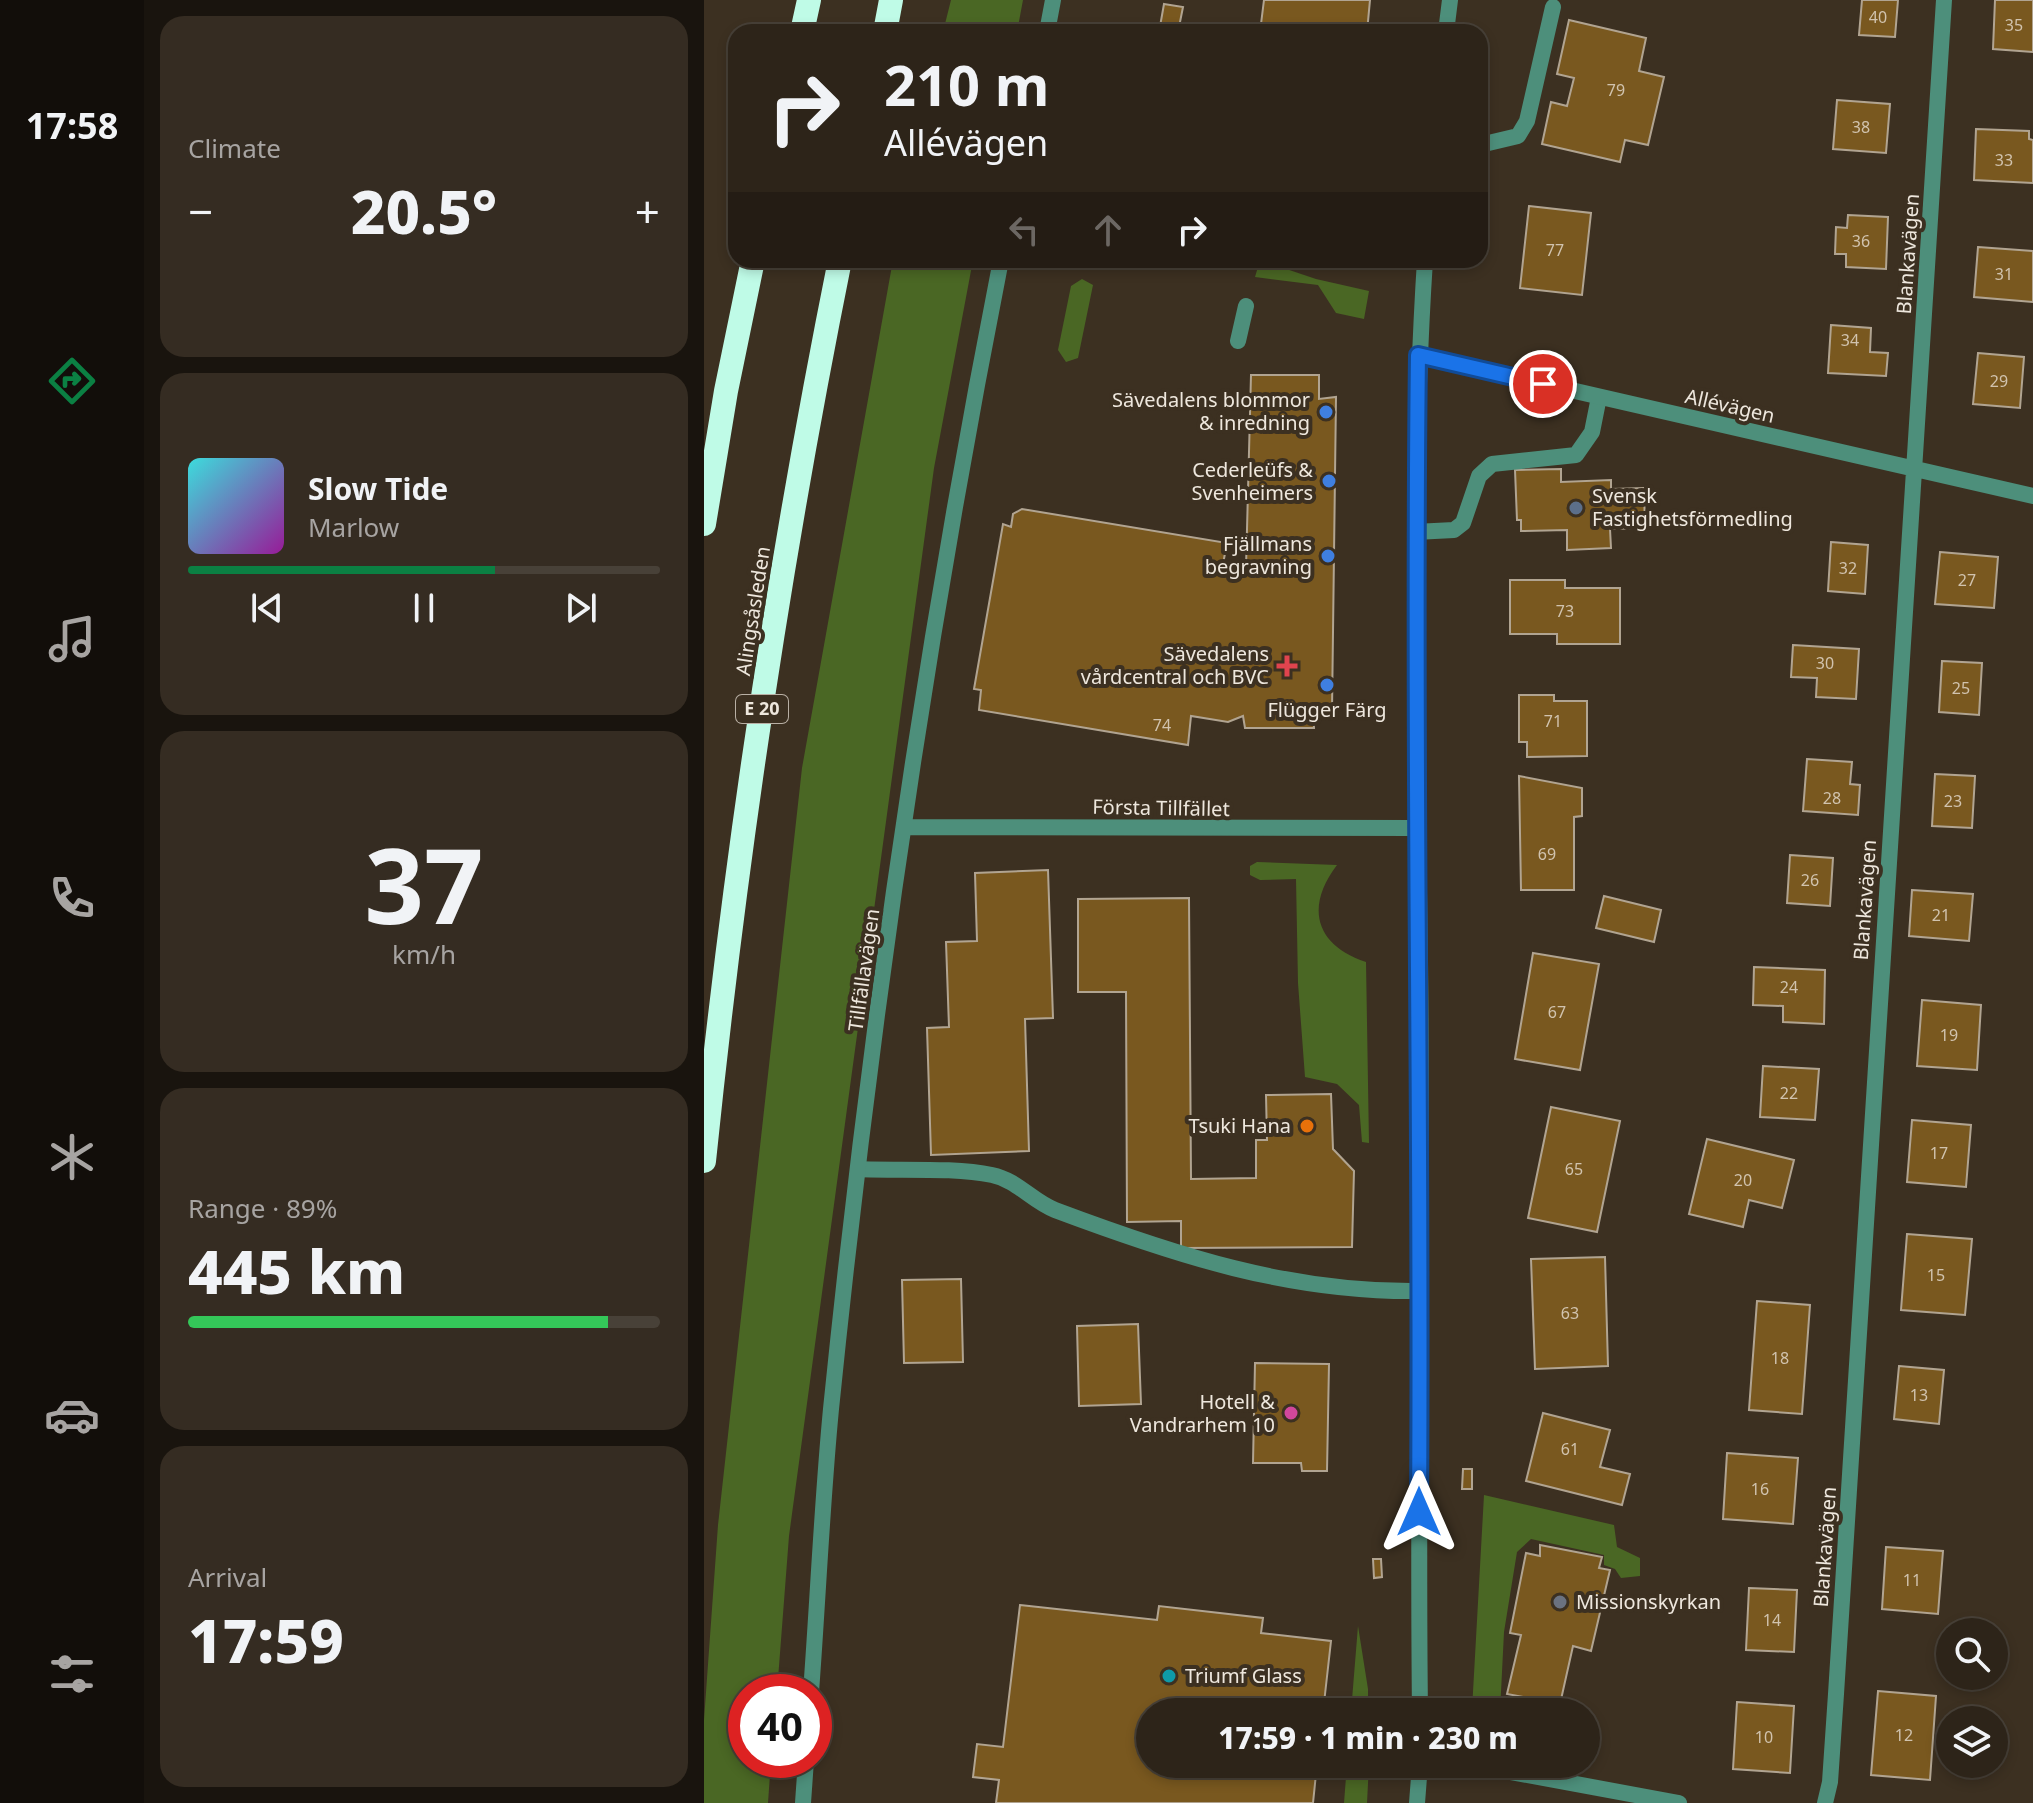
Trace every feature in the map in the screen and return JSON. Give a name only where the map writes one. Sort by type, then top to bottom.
[{"type":"highway","points":[[804,24],[809,0]]},
{"type":"highway","points":[[886,24],[891,0]]},
{"type":"highway","points":[[704,524],[726,391],[751,268]]},
{"type":"highway","name":"Alingsåsleden","points":[[704,1161],[727,937],[803,444],[838,268]]},
{"type":"street","points":[[1048,24],[1053,0]]},
{"type":"street","points":[[1447,24],[1450,0]]},
{"type":"street","name":"Blankavägen","points":[[1825,1803],[1836,1694],[1944,0]]},
{"type":"street","points":[[1488,143],[1518,136],[1527,121],[1553,7]]},
{"type":"street","name":"Tillfällavägen","points":[[812,1674],[831,1413],[858,1169],[904,827],[955,491],[999,268]]},
{"type":"street","points":[[1420,1698],[1415,532],[1418,355],[1424,268]]},
{"type":"street","points":[[1238,341],[1246,306]]},
{"type":"street","name":"Allévägen","points":[[1418,355],[2033,496]]},
{"type":"street","points":[[1415,532],[1454,530],[1463,523],[1479,476],[1492,464],[1576,455],[1592,432],[1599,397]]},
{"type":"street","name":"Första Tillfället","points":[[904,827],[1417,828]]},
{"type":"street","points":[[858,1169],[992,1175],[1022,1187],[1052,1209],[1205,1263],[1331,1286],[1378,1292],[1420,1291]]},
{"type":"street","points":[[803,1803],[805,1778]]},
{"type":"street","points":[[1417,1803],[1419,1778]]},
{"type":"street","points":[[1543,1778],[1679,1803]]},
{"type":"green space","points":[[951,0],[1023,0],[1018,24],[945,24]]},
{"type":"green space","points":[[892,268],[972,268],[934,468],[789,1536],[778,1674],[728,1674],[728,1778],[770,1778],[768,1803],[704,1803],[704,1720],[718,1525],[802,768]]},
{"type":"green space","points":[[1258,268],[1284,268],[1369,291],[1364,319],[1336,313],[1318,285],[1255,277]]},
{"type":"green space","points":[[1082,279],[1093,285],[1078,358],[1066,362],[1058,350],[1071,286]]},
{"type":"green space","points":[[1257,862],[1337,865],[1321,895],[1320,923],[1335,946],[1366,962],[1369,1143],[1362,1142],[1359,1105],[1337,1084],[1305,1077],[1298,983],[1296,879],[1260,880],[1250,875],[1250,866]]},
{"type":"green space","points":[[1484,1495],[1614,1525],[1617,1547],[1640,1558],[1640,1576],[1621,1578],[1615,1569],[1604,1565],[1604,1555],[1531,1539],[1517,1552],[1504,1632],[1501,1698],[1473,1698]]},
{"type":"green space","points":[[1358,1626],[1368,1698],[1352,1698]]},
{"type":"green space","points":[[1346,1778],[1368,1778],[1367,1803],[1344,1803]]},
{"type":"building","points":[[1264,0],[1370,0],[1368,24],[1261,24]]},
{"type":"building","points":[[1862,0],[1898,0],[1895,37],[1859,35]]},
{"type":"building","points":[[1995,0],[2033,0],[2033,52],[1993,49]]},
{"type":"building","points":[[1164,4],[1183,7],[1180,24],[1160,24]]},
{"type":"building","points":[[1569,20],[1646,38],[1639,71],[1664,77],[1648,145],[1625,140],[1620,162],[1542,144],[1551,102],[1567,106],[1574,78],[1557,74]]},
{"type":"building","points":[[1837,100],[1890,104],[1886,153],[1833,149]]},
{"type":"building","points":[[1976,129],[2029,131],[2029,139],[2033,140],[2033,183],[1974,180]]},
{"type":"building","points":[[1529,206],[1591,213],[1582,295],[1520,288]]},
{"type":"building","points":[[1848,215],[1888,217],[1886,269],[1846,267],[1846,254],[1835,254],[1836,227],[1847,228]]},
{"type":"building","points":[[1978,247],[2033,251],[2033,302],[1974,297]]},
{"type":"building","points":[[1831,325],[1871,328],[1870,352],[1888,353],[1886,376],[1828,373]]},
{"type":"building","points":[[1978,353],[2024,357],[2020,408],[1973,404]]},
{"type":"building","points":[[1251,375],[1319,375],[1319,399],[1336,397],[1332,711],[1313,711],[1314,728],[1245,728],[1243,716],[1228,722],[1191,716],[1188,745],[979,710],[981,690],[974,689],[1003,524],[1011,527],[1013,514],[1022,509],[1227,543],[1223,564],[1246,568]]},
{"type":"building","points":[[1561,469],[1561,482],[1611,480],[1611,489],[1644,488],[1645,528],[1610,529],[1611,548],[1567,550],[1567,530],[1521,531],[1521,520],[1517,520],[1515,470]]},
{"type":"building","points":[[1831,542],[1868,545],[1865,594],[1828,591]]},
{"type":"building","points":[[1940,552],[1998,557],[1994,608],[1935,604]]},
{"type":"building","points":[[1510,580],[1565,580],[1565,588],[1620,588],[1620,644],[1557,644],[1557,634],[1510,634]]},
{"type":"building","points":[[1793,645],[1859,649],[1856,699],[1816,697],[1817,678],[1791,677]]},
{"type":"building","points":[[1942,661],[1982,663],[1979,715],[1939,712]]},
{"type":"building","points":[[1519,695],[1554,695],[1554,701],[1587,701],[1587,756],[1527,757],[1527,742],[1519,742]]},
{"type":"building","points":[[1807,759],[1852,762],[1850,784],[1860,785],[1858,815],[1803,811]]},
{"type":"building","points":[[1935,774],[1975,776],[1972,828],[1932,826]]},
{"type":"building","points":[[1519,776],[1582,788],[1582,816],[1574,817],[1574,890],[1521,890]]},
{"type":"building","points":[[1790,855],[1833,858],[1830,906],[1787,903]]},
{"type":"building","points":[[1048,870],[1053,1018],[1025,1019],[1029,1151],[931,1155],[927,1028],[949,1027],[946,942],[977,941],[975,873]]},
{"type":"building","points":[[1912,890],[1973,894],[1969,941],[1909,936]]},
{"type":"building","points":[[1604,896],[1661,910],[1654,942],[1596,928]]},
{"type":"building","points":[[1189,898],[1191,1179],[1256,1178],[1256,1140],[1267,1140],[1266,1095],[1331,1094],[1333,1149],[1354,1171],[1352,1247],[1181,1248],[1181,1221],[1127,1222],[1126,992],[1078,992],[1078,899]]},
{"type":"building","points":[[1533,953],[1599,964],[1580,1070],[1515,1059]]},
{"type":"building","points":[[1754,967],[1825,970],[1824,1024],[1783,1022],[1783,1006],[1753,1005]]},
{"type":"building","points":[[1922,1000],[1981,1005],[1977,1070],[1917,1066]]},
{"type":"building","points":[[1763,1066],[1819,1069],[1815,1120],[1760,1117]]},
{"type":"building","points":[[1551,1107],[1620,1121],[1597,1232],[1528,1218]]},
{"type":"building","points":[[1912,1120],[1971,1125],[1966,1187],[1907,1182]]},
{"type":"building","points":[[1707,1139],[1794,1160],[1782,1208],[1749,1200],[1743,1227],[1689,1214]]},
{"type":"building","points":[[1907,1234],[1972,1239],[1965,1315],[1901,1310]]},
{"type":"building","points":[[1605,1257],[1608,1366],[1535,1369],[1531,1259]]},
{"type":"building","points":[[961,1279],[963,1362],[904,1363],[902,1280]]},
{"type":"building","points":[[1757,1301],[1810,1305],[1802,1414],[1749,1410]]},
{"type":"building","points":[[1138,1324],[1141,1404],[1079,1406],[1077,1326]]},
{"type":"building","name":"Hotell & Vandrarhem 10","points":[[1255,1363],[1329,1364],[1327,1471],[1302,1471],[1301,1463],[1253,1463]]},
{"type":"building","points":[[1899,1366],[1944,1370],[1939,1424],[1894,1419]]},
{"type":"building","points":[[1543,1413],[1610,1430],[1600,1467],[1630,1474],[1622,1505],[1526,1481]]},
{"type":"building","points":[[1727,1453],[1798,1458],[1793,1524],[1723,1519]]},
{"type":"building","points":[[1463,1469],[1472,1469],[1472,1489],[1462,1489]]},
{"type":"building","name":"Missionskyrkan","points":[[1540,1545],[1602,1557],[1599,1568],[1610,1570],[1591,1651],[1573,1646],[1561,1698],[1528,1698],[1507,1694],[1521,1635],[1510,1633],[1526,1553],[1540,1556]]},
{"type":"building","points":[[1886,1547],[1943,1551],[1938,1614],[1882,1609]]},
{"type":"building","points":[[1373,1559],[1381,1559],[1382,1577],[1374,1578]]},
{"type":"building","points":[[1749,1588],[1797,1590],[1794,1652],[1746,1650]]},
{"type":"building","name":"Triumf Glass","points":[[1020,1605],[1157,1620],[1159,1606],[1263,1618],[1261,1633],[1331,1641],[1325,1698],[1136,1698],[1136,1778],[1316,1778],[1313,1803],[996,1803],[999,1780],[973,1777],[977,1744],[1003,1747]]},
{"type":"building","points":[[1878,1691],[1936,1696],[1930,1780],[1871,1775]]},
{"type":"building","points":[[1737,1702],[1794,1706],[1790,1773],[1733,1769]]},
{"type":"place","name":"Sävedalens blommor & inredning","points":[[1326,412]]},
{"type":"place","name":"Cederleüfs & Svenheimers","points":[[1329,481]]},
{"type":"place","name":"Svensk Fastighetsförmedling","points":[[1576,508]]},
{"type":"place","name":"Fjällmans begravning","points":[[1328,556]]},
{"type":"place","name":"Sävedalens vårdcentral och BVC","points":[[1287,666]]},
{"type":"place","name":"Flügger Färg","points":[[1327,685]]},
{"type":"place","name":"Tsuki Hana","points":[[1307,1126]]},
{"type":"place","name":"Hotell & Vandrarhem 10","points":[[1291,1413]]},
{"type":"place","name":"Missionskyrkan","points":[[1560,1602]]},
{"type":"place","name":"Triumf Glass","points":[[1169,1676]]},
{"type":"route","points":[[1419,1512],[1420,962],[1414,660],[1418,355],[1543,384]]}]
